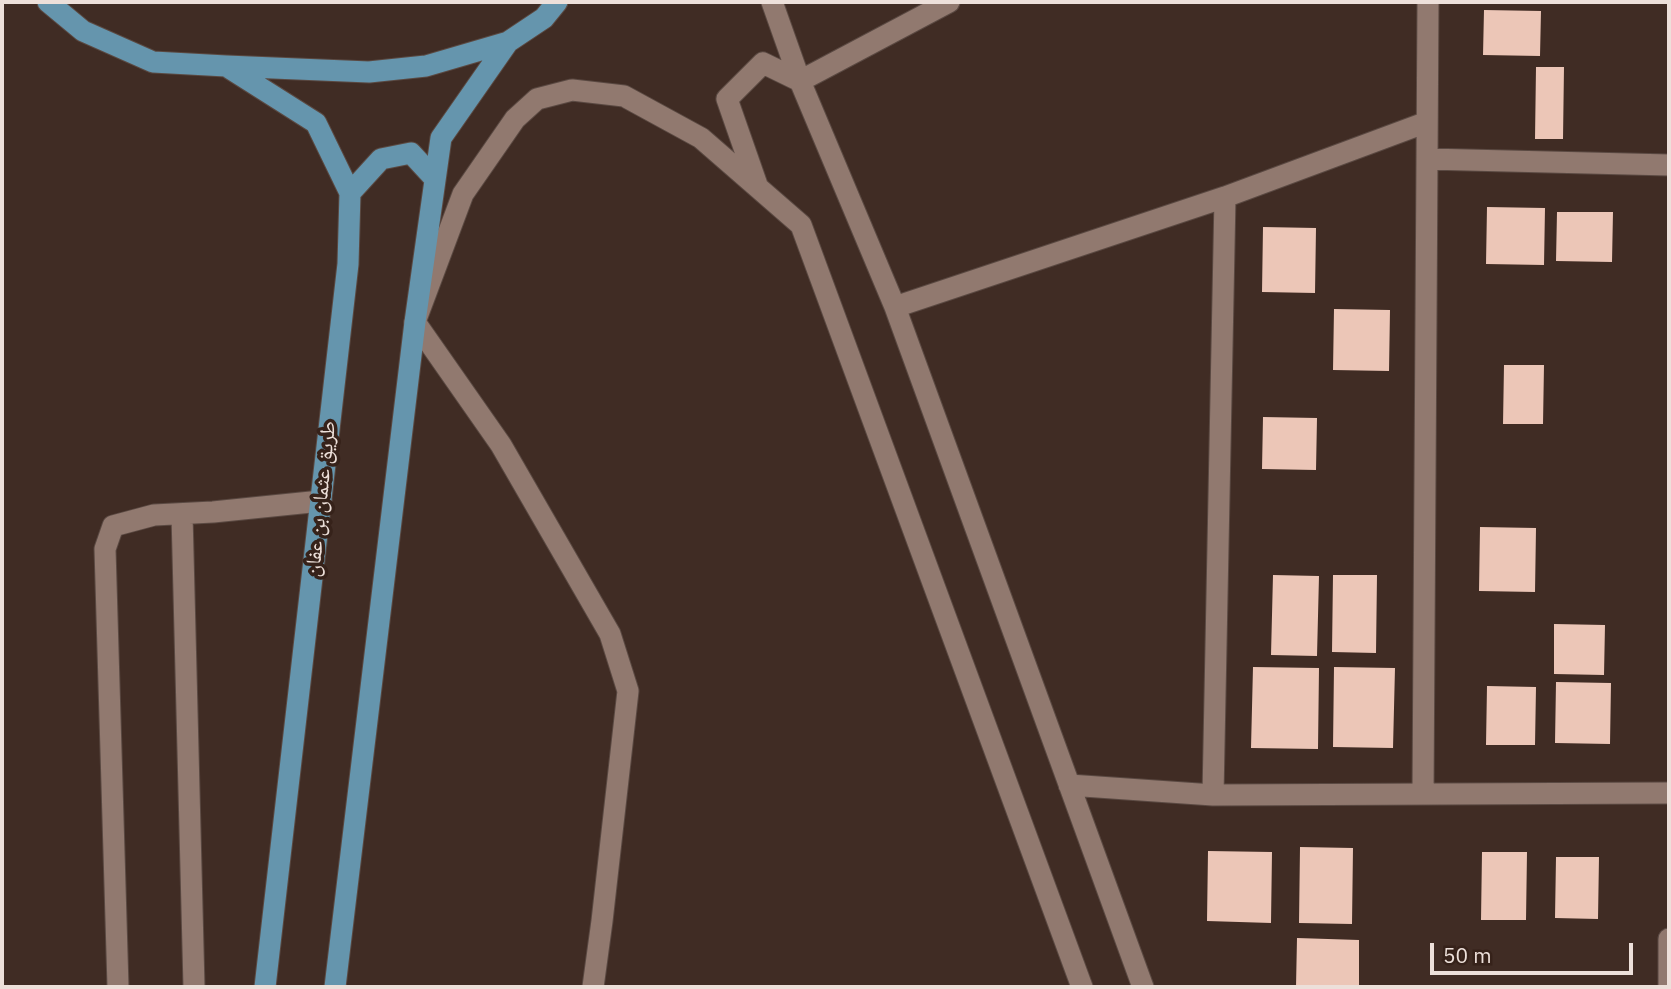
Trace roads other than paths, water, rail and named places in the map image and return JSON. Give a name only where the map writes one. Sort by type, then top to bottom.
[{"type":"main road","points":[[48,2],[83,32],[153,62],[369,72],[426,66],[508,42],[544,18],[557,2]]},
{"type":"main road","points":[[335,987],[415,322],[441,138],[508,42]]},
{"type":"main road","name":"طريق عثمان بن عفان","points":[[226,66],[316,123],[350,193],[348,264],[265,987]]},
{"type":"main road","points":[[350,193],[381,159],[411,153],[435,179]]},
{"type":"street","points":[[772,2],[800,81],[895,307],[1143,987]]},
{"type":"street","points":[[800,81],[949,2]]},
{"type":"street","points":[[1423,794],[1428,2]]},
{"type":"street","points":[[758,187],[727,99],[764,63],[800,81]]},
{"type":"street","points":[[593,987],[628,691],[610,634],[500,445],[415,322],[463,194],[515,119],[537,99],[572,90],[624,96],[701,138],[801,225],[1082,987]]},
{"type":"street","points":[[895,307],[1225,197],[1427,122]]},
{"type":"street","points":[[1427,159],[1669,165]]},
{"type":"street","points":[[1213,795],[1225,197]]},
{"type":"street","points":[[118,987],[105,550],[113,526],[154,515],[321,501]]},
{"type":"street","points":[[182,514],[194,987]]},
{"type":"street","points":[[1069,785],[1213,795],[1669,793]]},
{"type":"street","points":[[1669,939],[1669,987]]}]
